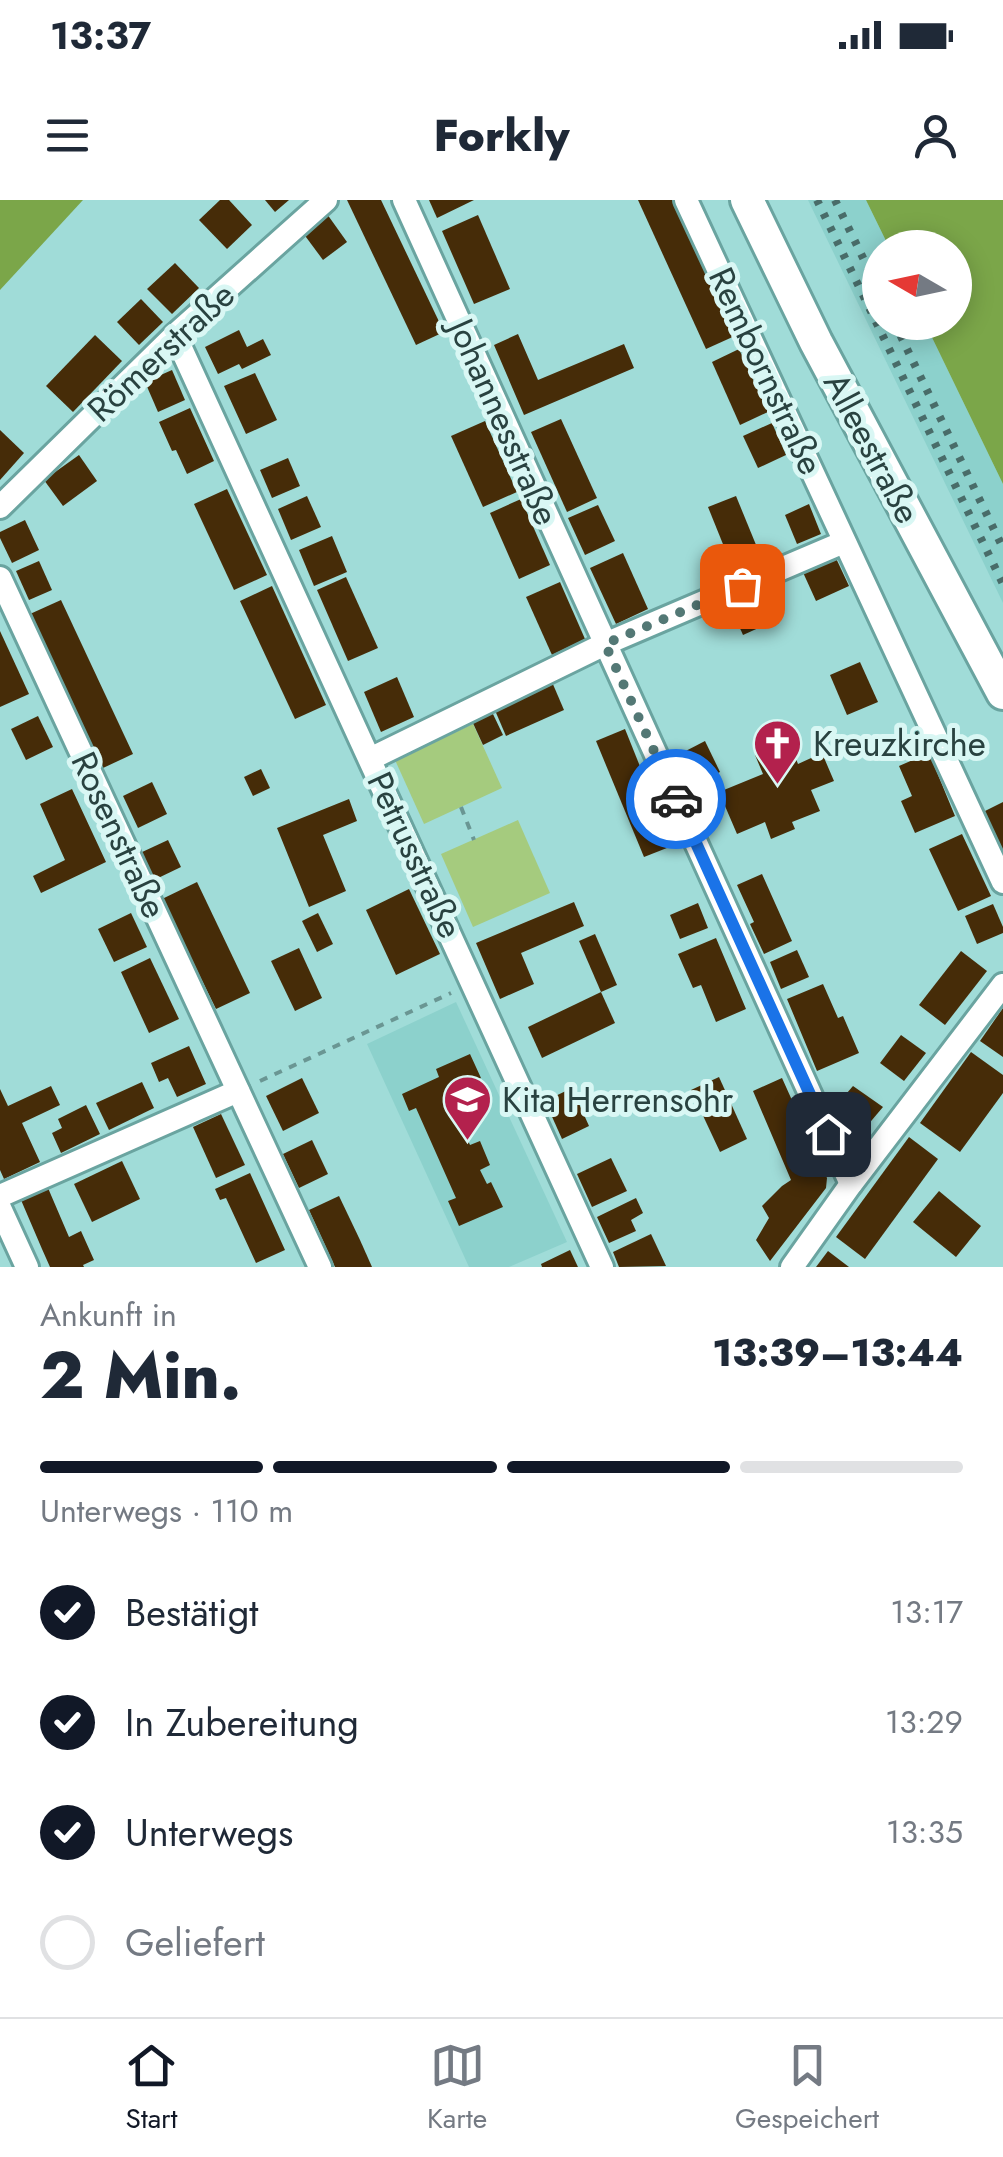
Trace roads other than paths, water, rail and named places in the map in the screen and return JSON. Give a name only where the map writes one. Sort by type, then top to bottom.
[{"type":"street","name":"Römerstraße","points":[[0,508],[175,335],[326,200]]},
{"type":"street","name":"Johannesstraße","points":[[404,200],[851,1184]]},
{"type":"street","name":"Rembornstraße","points":[[686,200],[1003,882]]},
{"type":"street","name":"Alleestraße","points":[[747,200],[816,342],[1003,693]]},
{"type":"street","name":"Petrusstraße","points":[[175,335],[602,1267]]},
{"type":"street","points":[[370,759],[605,644],[844,542]]},
{"type":"street","name":"Rosenstraße","points":[[0,578],[320,1267]]},
{"type":"street","points":[[792,1267],[1003,986]]},
{"type":"street","points":[[0,1196],[238,1091]]},
{"type":"street","points":[[0,1208],[27,1267]]},
{"type":"railway","points":[[817,200],[1003,584]]},
{"type":"railway","points":[[835,200],[862,256]]},
{"type":"railway","points":[[903,340],[1003,548]]},
{"type":"place","name":"Kreuzkirche","points":[[778,786]]},
{"type":"place","name":"Kita Herrensohr","points":[[467,1142]]}]
